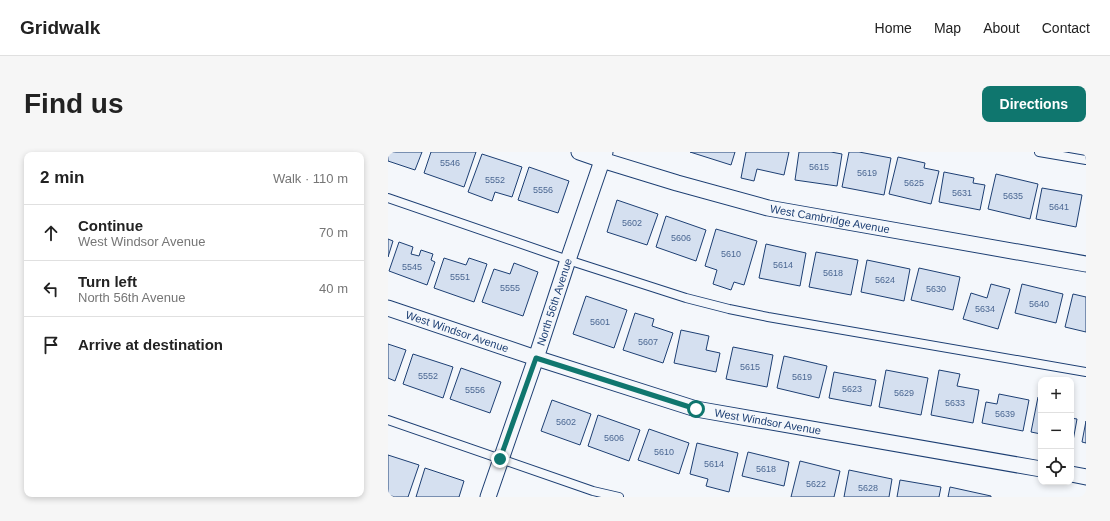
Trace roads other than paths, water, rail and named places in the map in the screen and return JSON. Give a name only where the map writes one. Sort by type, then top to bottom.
[{"type":"street","name":"West Cambridge Avenue","points":[[579,152],[604,156],[677,183],[768,208],[1086,264]]},
{"type":"street","name":"North 56th Avenue","points":[[488,497],[604,156]]},
{"type":"street","name":"West Windsor Avenue","points":[[388,308],[536,358],[696,409],[1038,468]]},
{"type":"street","points":[[1074,475],[1086,477]]},
{"type":"lane","points":[[1039,152],[1086,160]]},
{"type":"lane","points":[[388,198],[568,260],[686,298],[729,309],[1086,372]]},
{"type":"lane","points":[[388,420],[593,491],[619,497]]}]
